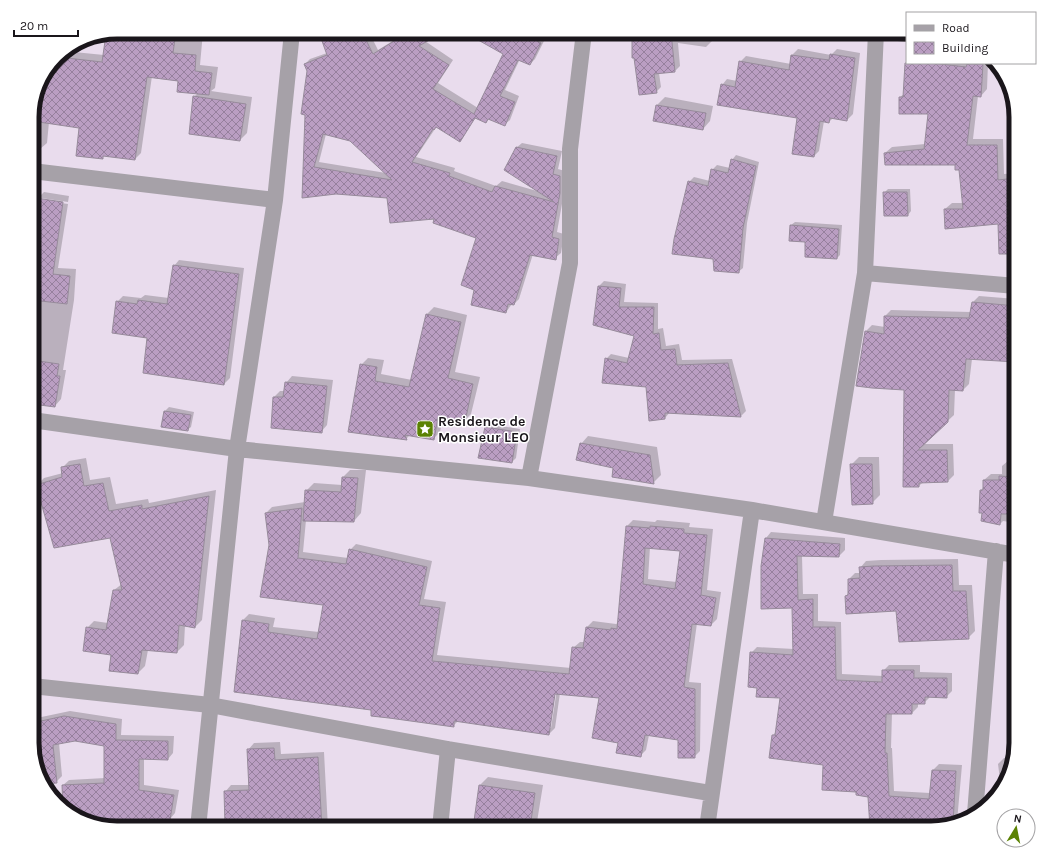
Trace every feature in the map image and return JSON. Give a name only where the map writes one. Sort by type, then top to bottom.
[{"type":"street","points":[[199,821],[237,449],[275,200],[291,39]]},
{"type":"street","points":[[529,478],[570,262],[570,149],[583,39]]},
{"type":"street","points":[[824,522],[865,273],[876,39]]},
{"type":"street","points":[[39,172],[275,200]]},
{"type":"street","points":[[865,273],[1009,285]]},
{"type":"street","points":[[39,421],[237,449],[529,478],[752,510],[1009,553]]},
{"type":"street","points":[[708,821],[710,793],[752,510]]},
{"type":"street","points":[[976,807],[996,551]]},
{"type":"street","points":[[39,687],[210,705],[448,749],[710,793]]},
{"type":"street","points":[[441,821],[448,749]]},
{"type":"building","points":[[112,39],[175,39],[173,53],[196,55],[195,71],[212,73],[209,95],[177,92],[178,81],[147,77],[135,160],[103,156],[103,159],[76,156],[79,128],[39,122],[42,97],[49,78],[66,58],[102,62],[105,40]]},
{"type":"building","points":[[327,39],[366,39],[373,54],[398,39],[431,39],[419,46],[449,65],[433,89],[474,114],[503,54],[476,39],[533,39],[541,43],[530,65],[518,60],[500,96],[515,102],[505,126],[488,119],[486,123],[475,118],[460,142],[436,127],[434,130],[433,129],[412,162],[450,173],[449,176],[492,192],[495,186],[554,202],[504,170],[516,147],[557,156],[553,174],[560,176],[560,193],[552,237],[559,239],[556,260],[530,255],[514,305],[508,304],[506,313],[471,305],[474,290],[461,285],[476,238],[433,223],[434,219],[390,223],[387,198],[336,194],[302,198],[305,115],[301,114],[307,71],[304,64],[327,55],[322,41]],"holes":[[[323,134],[350,141],[392,180],[314,167]]]},
{"type":"building","points":[[632,39],[672,39],[675,72],[654,74],[657,93],[639,95],[634,58],[632,58]]},
{"type":"building","points":[[830,54],[855,58],[847,121],[830,118],[829,123],[820,121],[814,157],[792,154],[797,118],[717,105],[721,84],[735,87],[739,61],[789,70],[791,55],[829,60]]},
{"type":"building","points":[[905,63],[940,64],[966,67],[967,64],[983,64],[981,97],[973,96],[967,145],[997,145],[998,180],[1009,179],[1009,254],[999,254],[998,224],[945,229],[944,209],[963,209],[959,170],[955,170],[955,165],[885,165],[884,153],[924,149],[928,114],[899,114],[899,97],[903,97]]},
{"type":"building","points":[[193,96],[246,104],[240,141],[189,134]]},
{"type":"building","points":[[656,105],[706,113],[703,130],[653,121]]},
{"type":"building","points":[[731,159],[756,166],[743,228],[739,273],[714,271],[713,259],[672,254],[674,239],[688,181],[708,186],[711,169],[728,173]]},
{"type":"building","points":[[883,192],[907,192],[908,216],[884,216]]},
{"type":"building","points":[[39,198],[63,202],[53,274],[70,276],[67,304],[39,301]]},
{"type":"building","points":[[790,225],[839,229],[837,259],[805,257],[805,242],[789,241]]},
{"type":"building","points":[[173,265],[239,274],[224,385],[143,373],[147,338],[112,333],[116,301],[137,304],[138,300],[167,304]]},
{"type":"building","points":[[598,286],[621,288],[619,307],[654,307],[653,334],[659,333],[661,350],[675,349],[677,365],[728,363],[741,417],[665,413],[665,419],[649,421],[646,387],[602,383],[605,358],[627,363],[634,336],[593,325]]},
{"type":"building","points":[[972,302],[1009,305],[1009,362],[966,359],[963,391],[949,390],[948,422],[918,450],[947,450],[948,482],[919,483],[919,487],[903,487],[904,390],[856,386],[865,331],[884,334],[884,316],[969,318]]},
{"type":"building","points":[[426,314],[461,322],[448,378],[473,384],[465,422],[438,417],[434,440],[405,435],[407,440],[348,432],[360,364],[377,367],[375,381],[409,387]]},
{"type":"building","points":[[39,361],[59,364],[57,376],[60,376],[55,407],[39,405]]},
{"type":"building","points":[[285,382],[327,386],[322,433],[271,428],[273,397],[283,397]]},
{"type":"building","points":[[164,411],[191,415],[188,431],[161,427]]},
{"type":"building","points":[[485,427],[517,432],[512,463],[478,458]]},
{"type":"building","points":[[580,443],[650,455],[654,484],[612,477],[613,468],[576,460]]},
{"type":"building","points":[[80,464],[84,486],[103,483],[109,511],[142,505],[142,509],[209,496],[195,628],[179,625],[177,653],[142,650],[138,674],[109,671],[111,655],[83,651],[86,627],[106,630],[113,590],[122,590],[110,538],[54,548],[39,496],[39,484],[62,477],[61,467]]},
{"type":"building","points":[[850,464],[872,464],[873,504],[852,505]]},
{"type":"building","points":[[999,476],[1009,477],[1009,514],[1001,514],[1000,525],[981,521],[982,513],[979,513],[980,490],[983,490],[983,480],[999,480]]},
{"type":"building","points":[[342,477],[358,478],[354,522],[303,521],[305,490],[341,492]]},
{"type":"building","points":[[302,508],[298,558],[346,564],[349,549],[427,567],[419,605],[440,608],[432,661],[569,674],[572,647],[583,648],[586,627],[611,630],[611,628],[617,629],[626,526],[650,528],[650,526],[684,529],[684,533],[707,535],[701,595],[716,598],[711,626],[692,624],[684,687],[695,689],[695,758],[678,758],[678,740],[645,735],[641,757],[616,753],[618,743],[592,738],[599,698],[555,694],[549,735],[454,721],[454,727],[371,716],[371,710],[234,692],[242,620],[269,624],[268,632],[317,639],[323,605],[260,597],[269,545],[265,513]],"holes":[[[645,548],[680,551],[675,589],[643,584]]]},
{"type":"building","points":[[765,538],[840,544],[839,557],[797,556],[798,600],[813,599],[813,627],[835,627],[836,680],[882,682],[882,670],[914,670],[914,678],[947,678],[947,698],[925,697],[925,704],[912,704],[912,714],[886,714],[885,753],[887,753],[889,796],[929,799],[932,770],[956,771],[953,817],[931,821],[870,821],[868,797],[856,795],[856,792],[822,790],[823,765],[769,758],[772,735],[775,735],[780,698],[756,697],[757,688],[748,687],[750,652],[793,655],[792,608],[761,609],[761,566]]},
{"type":"building","points":[[952,565],[953,591],[966,591],[969,639],[899,642],[896,611],[846,614],[845,596],[848,595],[848,579],[860,578],[859,567]]},
{"type":"building","points":[[64,716],[116,724],[116,740],[168,741],[168,760],[139,759],[139,790],[174,795],[170,820],[107,820],[87,815],[78,811],[66,802],[63,799],[62,785],[104,783],[104,746],[75,741],[53,745],[57,783],[50,783],[45,773],[39,748],[39,721]]},
{"type":"building","points":[[274,748],[275,760],[318,757],[322,821],[225,821],[224,791],[249,790],[247,749]]},
{"type":"building","points":[[479,785],[535,793],[531,821],[474,821]]},
{"type":"place","name":"Residence de Monsieur LEO","points":[[425,429]]}]
